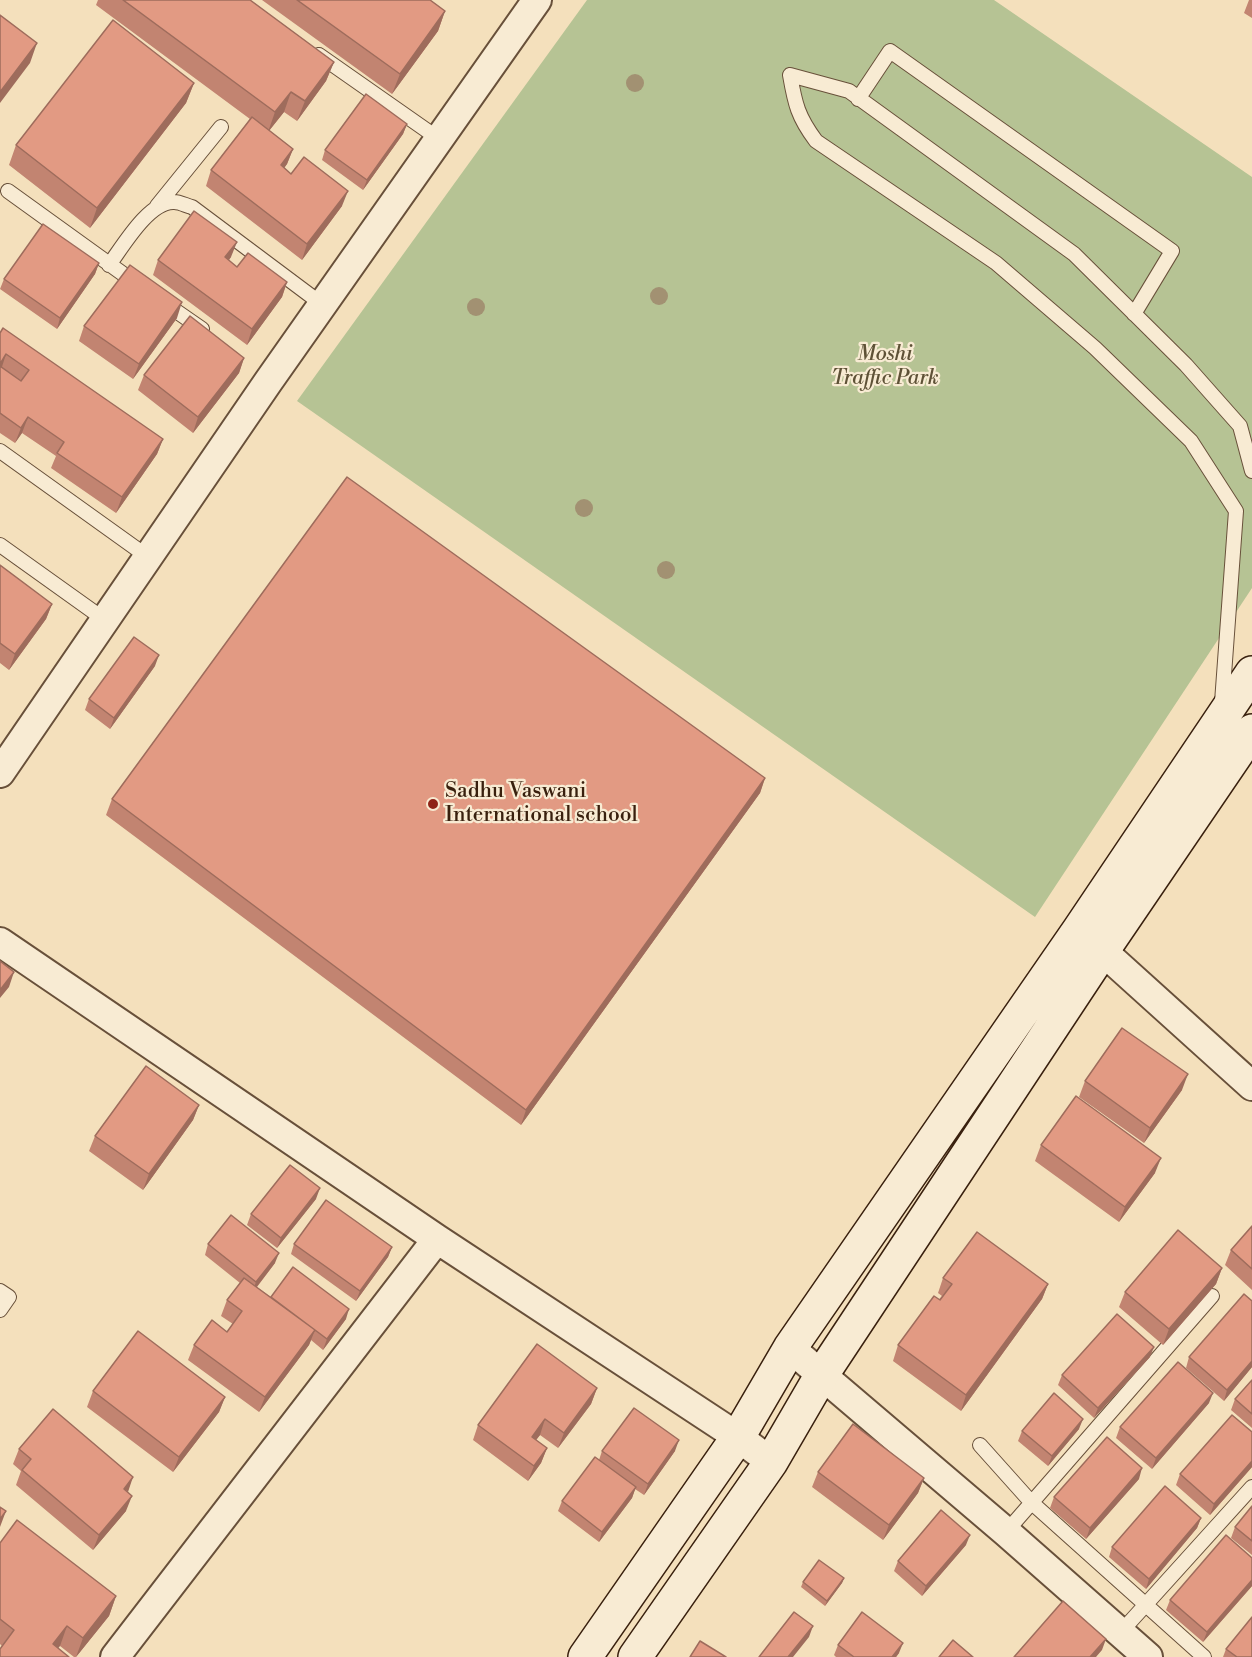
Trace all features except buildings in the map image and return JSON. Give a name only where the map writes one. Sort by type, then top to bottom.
[{"type":"main road","points":[[635,1657],[771,1462],[1091,940],[1221,720],[1252,674]]},
{"type":"main road","points":[[585,1657],[738,1437],[790,1348],[1091,940],[1252,731]]},
{"type":"street","points":[[0,773],[322,305],[537,0]]},
{"type":"street","points":[[1091,940],[1252,1086]]},
{"type":"street","points":[[0,942],[437,1239],[738,1437],[771,1462]]},
{"type":"street","points":[[115,1657],[437,1239]]},
{"type":"street","points":[[790,1348],[1006,1532],[1148,1657]]},
{"type":"lane","points":[[307,46],[439,139]]},
{"type":"lane","points":[[858,99],[890,51],[1172,251],[1134,314]]},
{"type":"lane","points":[[1221,720],[1236,511],[1191,441],[1095,348],[996,263],[816,141],[802,122],[795,105],[790,75],[849,91],[1074,254],[1186,366],[1240,426],[1252,471]]},
{"type":"lane","points":[[109,265],[221,127]]},
{"type":"lane","points":[[8,190],[109,265],[214,337]]},
{"type":"lane","points":[[157,206],[174,202],[192,207],[322,305]]},
{"type":"lane","points":[[0,451],[148,557]]},
{"type":"lane","points":[[0,545],[105,620]]},
{"type":"lane","points":[[0,1291],[9,1297],[0,1310]]},
{"type":"lane","points":[[1006,1532],[1212,1296]]},
{"type":"lane","points":[[980,1445],[1031,1502],[1204,1657]]},
{"type":"lane","points":[[1120,1633],[1252,1487]]},
{"type":"green space","name":"Moshi Traffic Park","points":[[587,0],[994,0],[1252,177],[1252,588],[1035,917],[297,401]]},
{"type":"place","name":"Sadhu Vaswani International school","points":[[433,804]]}]
